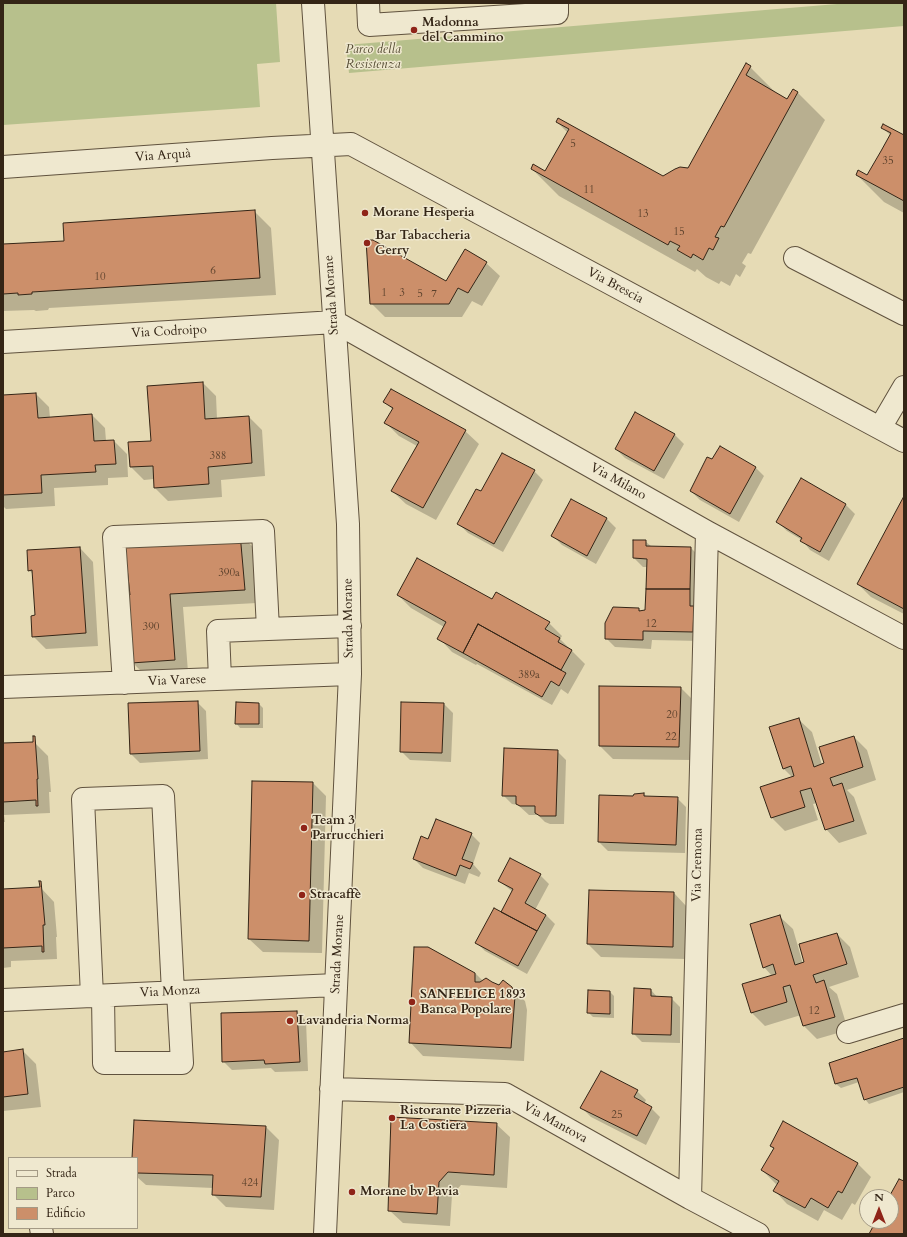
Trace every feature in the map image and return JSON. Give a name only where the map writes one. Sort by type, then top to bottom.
[{"type":"street","name":"Strada Morane","points":[[313,3],[348,524],[350,626],[350,674],[325,1234]]},
{"type":"street","points":[[368,3],[369,25],[557,13],[557,3]]},
{"type":"street","name":"Via Brescia","points":[[323,145],[351,144],[904,441]]},
{"type":"street","name":"Via Arquà","points":[[3,167],[323,145]]},
{"type":"street","points":[[795,258],[904,314]]},
{"type":"street","name":"Via Codroipo","points":[[3,342],[335,322]]},
{"type":"street","name":"Via Milano","points":[[335,322],[707,532],[904,638]]},
{"type":"street","points":[[880,428],[904,387]]},
{"type":"street","points":[[124,683],[114,537],[264,531],[268,629]]},
{"type":"street","name":"Via Cremona","points":[[690,1198],[707,532]]},
{"type":"street","points":[[220,679],[218,631],[350,626]]},
{"type":"street","name":"Via Varese","points":[[3,687],[350,674]]},
{"type":"street","points":[[163,796],[175,992],[182,1063],[104,1063],[83,799],[163,796]]},
{"type":"street","name":"Via Monza","points":[[3,1000],[336,985]]},
{"type":"street","points":[[848,1032],[904,1015]]},
{"type":"street","name":"Via Mantova","points":[[331,1089],[505,1094],[690,1198],[758,1234]]},
{"type":"green space","points":[[3,3],[276,3],[280,62],[257,64],[260,107],[3,125]]},
{"type":"green space","name":"Parco della Resistenza","points":[[849,3],[904,3],[904,26],[349,73],[346,45]]},
{"type":"building","points":[[746,63],[751,66],[746,75],[787,99],[793,89],[798,92],[724,227],[721,226],[715,237],[719,238],[713,250],[709,248],[703,260],[693,254],[691,258],[677,250],[680,246],[670,241],[668,245],[531,169],[533,164],[545,171],[569,129],[556,122],[558,118],[663,176],[680,167],[688,168]]},
{"type":"building","points":[[883,124],[904,135],[904,201],[856,175],[858,170],[867,175],[891,133],[881,128]]},
{"type":"building","points":[[255,210],[260,278],[32,292],[32,294],[18,295],[18,293],[3,294],[3,244],[64,241],[63,223]]},
{"type":"building","points":[[366,240],[373,240],[446,281],[465,249],[487,262],[468,293],[458,288],[449,304],[370,304]]},
{"type":"building","points":[[203,382],[205,419],[249,416],[252,463],[208,467],[209,484],[154,488],[153,466],[130,467],[128,442],[151,441],[147,386]]},
{"type":"building","points":[[391,389],[466,430],[423,508],[391,491],[419,442],[384,423],[393,408],[383,402]]},
{"type":"building","points":[[36,393],[38,418],[92,414],[94,441],[114,440],[116,464],[95,465],[96,472],[41,475],[42,493],[3,495],[3,395]]},
{"type":"building","points":[[635,412],[675,434],[654,471],[615,449]]},
{"type":"building","points":[[720,446],[756,467],[730,514],[690,491],[707,457],[712,459]]},
{"type":"building","points":[[502,453],[535,470],[494,544],[457,524],[476,489],[481,491]]},
{"type":"building","points":[[801,478],[846,504],[820,552],[800,541],[802,538],[776,522]]},
{"type":"building","points":[[904,496],[904,609],[857,584]]},
{"type":"building","points":[[571,499],[607,518],[587,556],[551,536]]},
{"type":"building","points":[[240,533],[245,590],[170,594],[175,660],[131,663],[130,595],[124,541]]},
{"type":"building","points":[[633,540],[646,540],[646,546],[691,547],[690,589],[646,589],[647,559],[633,558]]},
{"type":"building","points":[[80,547],[86,633],[32,637],[31,616],[35,615],[32,570],[28,571],[27,550]]},
{"type":"building","points":[[417,558],[492,599],[496,592],[550,622],[545,629],[560,638],[558,642],[572,650],[561,670],[478,624],[463,653],[437,639],[446,622],[397,595]]},
{"type":"building","points":[[646,589],[690,589],[690,606],[694,606],[693,632],[643,631],[643,640],[605,639],[605,623],[613,607],[639,608],[639,611],[645,610]]},
{"type":"building","points":[[478,624],[566,673],[559,686],[551,681],[542,697],[463,653]]},
{"type":"building","points":[[599,686],[681,687],[679,747],[599,746]]},
{"type":"building","points":[[198,701],[200,751],[130,754],[128,703]]},
{"type":"building","points":[[236,702],[259,703],[259,724],[235,724]]},
{"type":"building","points":[[401,702],[444,703],[442,753],[400,752]]},
{"type":"building","points":[[799,718],[814,767],[824,763],[819,747],[854,736],[863,767],[830,778],[833,786],[842,783],[854,821],[825,830],[811,788],[800,791],[805,807],[771,818],[760,787],[794,776],[791,766],[783,769],[769,727]]},
{"type":"building","points":[[33,736],[35,736],[38,806],[36,806],[36,800],[3,802],[3,743],[33,742]]},
{"type":"building","points":[[504,748],[558,750],[556,816],[540,816],[535,813],[535,806],[520,806],[516,804],[516,796],[502,796]]},
{"type":"building","points":[[252,781],[313,782],[309,941],[248,939]]},
{"type":"building","points":[[644,793],[644,796],[678,797],[676,845],[598,842],[599,795],[633,796],[634,794]]},
{"type":"building","points":[[436,819],[472,833],[462,859],[473,863],[470,869],[460,865],[456,876],[413,859],[421,836],[428,839]]},
{"type":"building","points":[[510,858],[541,874],[525,903],[546,915],[537,931],[501,912],[513,889],[498,881]]},
{"type":"building","points":[[39,881],[41,881],[45,925],[43,925],[44,952],[42,952],[42,946],[3,948],[3,889],[40,887]]},
{"type":"building","points":[[589,890],[674,892],[673,947],[587,944]]},
{"type":"building","points":[[494,908],[537,931],[518,966],[475,943]]},
{"type":"building","points":[[780,915],[795,965],[804,962],[799,944],[837,933],[847,964],[813,975],[816,983],[824,980],[835,1017],[803,1026],[790,985],[783,987],[787,1002],[751,1013],[742,984],[776,974],[773,964],[763,968],[750,924]]},
{"type":"building","points":[[414,947],[428,947],[475,973],[475,982],[480,982],[486,978],[499,985],[503,980],[512,987],[515,996],[511,1048],[409,1043]]},
{"type":"building","points":[[634,988],[651,989],[651,996],[672,997],[671,1035],[632,1034]]},
{"type":"building","points":[[588,990],[610,991],[610,1014],[587,1013]]},
{"type":"building","points":[[297,1011],[300,1062],[265,1064],[264,1060],[222,1062],[221,1013]]},
{"type":"building","points":[[904,1038],[904,1087],[864,1100],[857,1078],[835,1084],[829,1063]]},
{"type":"building","points":[[23,1049],[28,1094],[3,1097],[3,1052]]},
{"type":"building","points":[[601,1071],[638,1090],[634,1097],[652,1107],[637,1136],[580,1108]]},
{"type":"building","points":[[391,1117],[497,1123],[494,1175],[448,1172],[439,1182],[437,1214],[388,1211]]},
{"type":"building","points":[[134,1120],[266,1126],[261,1197],[212,1195],[213,1175],[138,1173],[138,1157],[132,1157]]},
{"type":"building","points":[[783,1121],[858,1163],[842,1193],[838,1191],[828,1208],[811,1198],[805,1208],[773,1191],[779,1181],[761,1170],[774,1148],[770,1146]]},
{"type":"building","points":[[899,1179],[904,1181],[904,1234],[869,1234],[872,1229],[899,1229],[899,1189],[893,1189]]},
{"type":"place","name":"Madonna del Cammino","points":[[414,30]]},
{"type":"place","name":"Morane Hesperia","points":[[365,213]]},
{"type":"place","name":"Bar Tabaccheria Gerry","points":[[367,243]]},
{"type":"place","name":"Team 3 Parrucchieri","points":[[304,828]]},
{"type":"place","name":"Stracaffè","points":[[302,895]]},
{"type":"place","name":"SANFELICE 1893 Banca Popolare","points":[[412,1002]]},
{"type":"place","name":"Lavanderia Norma","points":[[290,1021]]},
{"type":"place","name":"Ristorante Pizzeria La Costiera","points":[[392,1118]]},
{"type":"place","name":"Morane bv Pavia","points":[[352,1192]]}]
